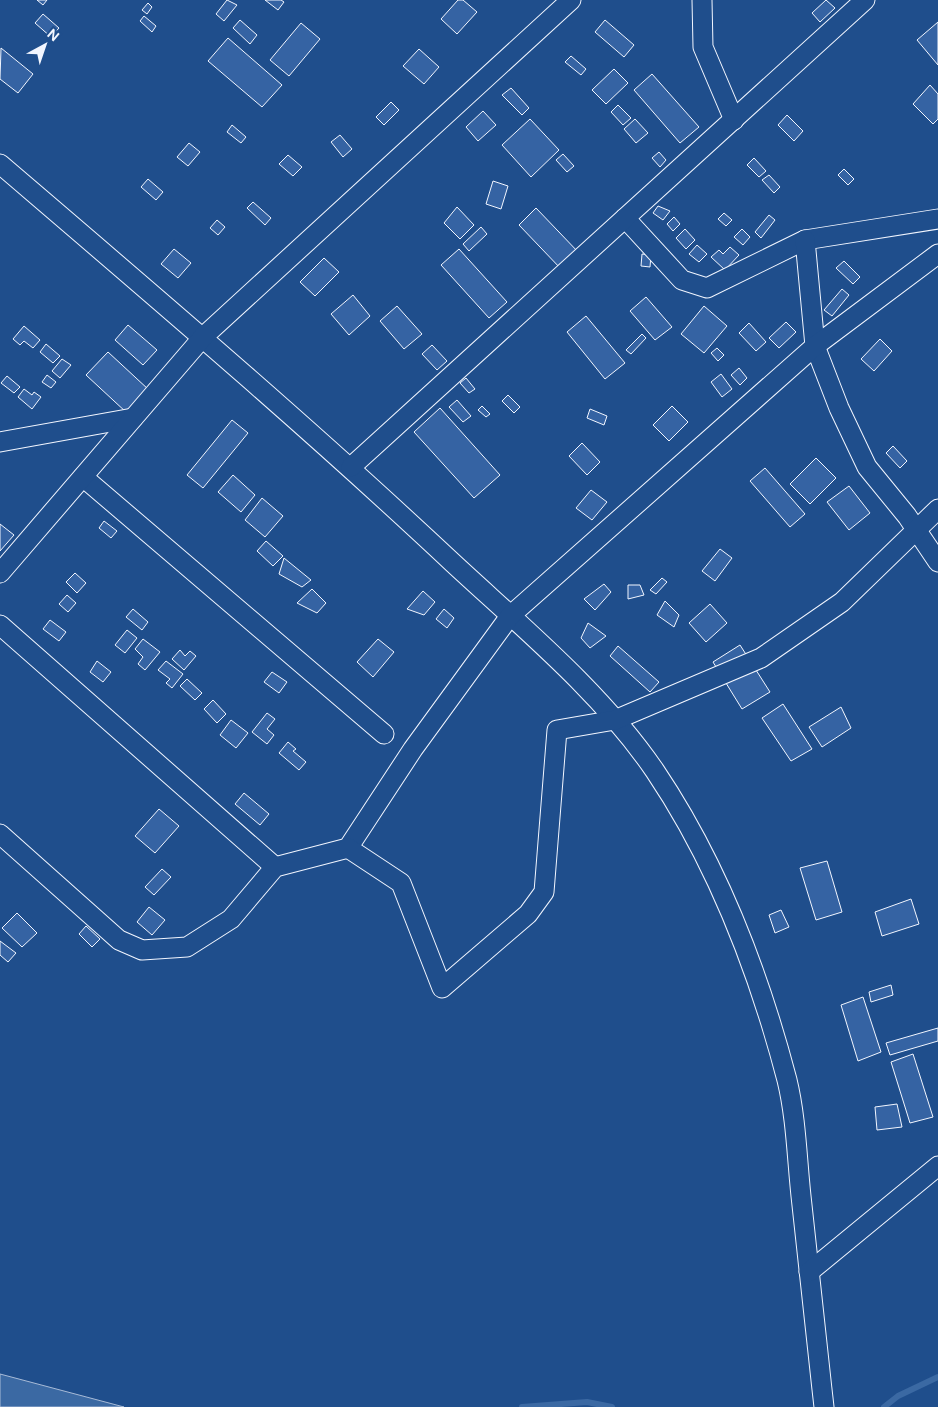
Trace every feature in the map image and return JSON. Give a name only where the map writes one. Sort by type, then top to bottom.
[{"type":"street","points":[[0,573],[203,337],[571,0]]},
{"type":"street","points":[[702,0],[703,47],[734,120]]},
{"type":"street","points":[[351,467],[865,0]]},
{"type":"street","points":[[0,164],[203,337],[351,467],[510,616],[615,720],[653,769],[684,817],[712,873],[746,951],[788,1083],[824,1407]]},
{"type":"street","points":[[625,218],[682,280],[706,288],[805,240],[938,220]]},
{"type":"street","points":[[805,240],[815,346],[839,408],[867,467],[938,562]]},
{"type":"street","points":[[0,834],[119,940],[142,950],[187,947],[231,919],[275,867],[348,848],[413,749],[510,616],[815,346],[938,254]]},
{"type":"street","points":[[0,442],[133,418]]},
{"type":"street","points":[[83,476],[384,734]]},
{"type":"street","points":[[348,848],[402,883],[442,988],[528,914],[544,892],[557,730],[615,720],[761,658],[842,602],[915,529],[938,509]]},
{"type":"street","points":[[0,625],[275,867]]},
{"type":"street","points":[[809,1272],[938,1166]]},
{"type":"water","points":[[0,1374],[124,1407],[0,1407]]},
{"type":"building","points":[[37,0],[47,0],[43,5]]},
{"type":"building","points":[[227,0],[237,5],[224,21],[216,14]]},
{"type":"building","points":[[265,0],[281,0],[284,2],[278,10]]},
{"type":"building","points":[[458,0],[463,0],[477,12],[457,34],[441,19]]},
{"type":"building","points":[[826,0],[835,8],[820,22],[812,13]]},
{"type":"building","points":[[148,3],[152,7],[147,14],[142,10]]},
{"type":"building","points":[[43,14],[59,28],[51,37],[35,23]]},
{"type":"building","points":[[144,16],[156,26],[152,32],[140,21]]},
{"type":"building","points":[[240,20],[257,35],[250,44],[233,28]]},
{"type":"building","points":[[605,20],[634,45],[624,57],[595,32]]},
{"type":"building","points":[[938,22],[938,65],[917,40]]},
{"type":"building","points":[[301,23],[320,39],[289,76],[270,60]]},
{"type":"building","points":[[228,38],[282,85],[262,107],[208,61]]},
{"type":"building","points":[[1,48],[33,74],[18,93],[0,79]]},
{"type":"building","points":[[419,49],[439,67],[424,84],[403,66]]},
{"type":"building","points":[[571,56],[586,69],[581,75],[565,62]]},
{"type":"building","points":[[614,69],[628,83],[606,104],[592,90]]},
{"type":"building","points":[[652,74],[699,127],[680,143],[634,90]]},
{"type":"building","points":[[930,85],[938,94],[938,119],[933,124],[913,104]]},
{"type":"building","points":[[511,88],[529,108],[522,115],[502,95]]},
{"type":"building","points":[[391,102],[399,110],[384,125],[376,117]]},
{"type":"building","points":[[618,105],[631,118],[623,125],[611,112]]},
{"type":"building","points":[[483,111],[496,125],[478,141],[466,127]]},
{"type":"building","points":[[787,115],[803,131],[794,141],[778,125]]},
{"type":"building","points":[[530,119],[559,150],[531,177],[502,145]]},
{"type":"building","points":[[635,119],[648,133],[636,143],[624,129]]},
{"type":"building","points":[[232,125],[246,137],[241,143],[227,132]]},
{"type":"building","points":[[340,135],[352,149],[343,157],[331,142]]},
{"type":"building","points":[[189,143],[200,152],[188,166],[177,157]]},
{"type":"building","points":[[659,152],[666,160],[660,167],[652,158]]},
{"type":"building","points":[[563,154],[574,166],[567,172],[556,160]]},
{"type":"building","points":[[288,155],[302,167],[293,176],[279,164]]},
{"type":"building","points":[[754,158],[766,171],[759,177],[747,165]]},
{"type":"building","points":[[844,169],[854,179],[848,185],[838,175]]},
{"type":"building","points":[[769,175],[780,187],[774,193],[762,180]]},
{"type":"building","points":[[148,179],[163,192],[156,200],[141,187]]},
{"type":"building","points":[[493,181],[508,186],[501,209],[486,204]]},
{"type":"building","points":[[253,202],[271,218],[265,225],[247,208]]},
{"type":"building","points":[[658,206],[670,211],[663,220],[653,213]]},
{"type":"building","points":[[457,207],[474,225],[460,239],[444,223]]},
{"type":"building","points":[[536,208],[580,254],[562,270],[519,225]]},
{"type":"building","points":[[724,213],[732,220],[726,226],[718,219]]},
{"type":"building","points":[[769,215],[775,220],[761,238],[755,232]]},
{"type":"building","points":[[674,217],[680,224],[673,231],[667,224]]},
{"type":"building","points":[[217,220],[225,227],[218,235],[210,228]]},
{"type":"building","points":[[481,227],[487,234],[469,251],[463,244]]},
{"type":"building","points":[[685,229],[695,240],[686,249],[676,238]]},
{"type":"building","points":[[742,229],[750,237],[743,245],[734,237]]},
{"type":"building","points":[[697,245],[707,254],[699,262],[689,254]]},
{"type":"building","points":[[730,247],[739,255],[725,270],[711,257],[719,250],[723,254]]},
{"type":"building","points":[[174,249],[191,263],[178,278],[161,264]]},
{"type":"building","points":[[459,249],[507,302],[489,318],[441,265]]},
{"type":"building","points":[[642,254],[651,255],[650,267],[641,266]]},
{"type":"building","points":[[324,258],[339,272],[315,296],[300,282]]},
{"type":"building","points":[[844,261],[860,277],[853,284],[836,268]]},
{"type":"building","points":[[842,289],[849,295],[832,316],[824,310]]},
{"type":"building","points":[[353,295],[370,316],[349,335],[331,314]]},
{"type":"building","points":[[646,297],[672,327],[655,340],[630,311]]},
{"type":"building","points":[[397,306],[422,334],[404,349],[380,321]]},
{"type":"building","points":[[704,306],[727,326],[704,353],[681,334]]},
{"type":"building","points":[[586,316],[625,363],[605,379],[567,332]]},
{"type":"building","points":[[786,322],[796,332],[779,348],[769,338]]},
{"type":"building","points":[[749,323],[766,342],[756,351],[739,333]]},
{"type":"building","points":[[128,325],[157,350],[143,365],[115,340]]},
{"type":"building","points":[[24,326],[40,340],[33,348],[24,341],[20,345],[13,339]]},
{"type":"building","points":[[642,334],[646,338],[631,354],[626,350]]},
{"type":"building","points":[[880,339],[892,351],[874,371],[861,359]]},
{"type":"building","points":[[46,344],[60,356],[53,363],[40,352]]},
{"type":"building","points":[[432,345],[447,361],[437,370],[422,354]]},
{"type":"building","points":[[717,348],[724,355],[718,361],[711,353]]},
{"type":"building","points":[[108,352],[149,390],[127,413],[86,375]]},
{"type":"building","points":[[62,359],[71,365],[60,378],[52,371]]},
{"type":"building","points":[[739,368],[747,378],[740,385],[731,375]]},
{"type":"building","points":[[721,374],[732,389],[722,397],[711,382]]},
{"type":"building","points":[[47,375],[56,382],[51,388],[42,382]]},
{"type":"building","points":[[7,376],[20,387],[14,393],[1,383]]},
{"type":"building","points":[[466,378],[475,389],[469,393],[460,383]]},
{"type":"building","points":[[24,389],[32,395],[34,392],[41,397],[32,409],[18,397]]},
{"type":"building","points":[[508,395],[520,407],[514,413],[502,401]]},
{"type":"building","points":[[457,400],[471,416],[463,422],[449,407]]},
{"type":"building","points":[[482,406],[490,414],[486,417],[478,410]]},
{"type":"building","points":[[672,406],[688,422],[669,441],[653,425]]},
{"type":"building","points":[[440,408],[500,475],[474,498],[414,432]]},
{"type":"building","points":[[590,409],[607,416],[604,425],[587,418]]},
{"type":"building","points":[[232,420],[248,433],[203,488],[187,475]]},
{"type":"building","points":[[582,443],[600,462],[587,475],[569,456]]},
{"type":"building","points":[[893,446],[907,461],[900,468],[886,453]]},
{"type":"building","points":[[816,458],[836,478],[810,504],[790,484]]},
{"type":"building","points":[[765,468],[805,514],[790,527],[750,481]]},
{"type":"building","points":[[233,475],[255,495],[241,512],[218,492]]},
{"type":"building","points":[[849,486],[870,513],[849,530],[827,502]]},
{"type":"building","points":[[591,490],[607,502],[592,520],[576,508]]},
{"type":"building","points":[[262,498],[283,516],[265,537],[245,520]]},
{"type":"building","points":[[104,521],[117,531],[111,538],[99,528]]},
{"type":"building","points":[[0,524],[14,535],[0,551]]},
{"type":"building","points":[[266,541],[283,556],[273,566],[257,551]]},
{"type":"building","points":[[720,549],[732,558],[715,581],[702,571]]},
{"type":"building","points":[[284,558],[311,580],[302,587],[279,574]]},
{"type":"building","points":[[75,573],[86,583],[77,593],[66,582]]},
{"type":"building","points":[[662,578],[667,582],[656,594],[650,590]]},
{"type":"building","points":[[604,584],[611,592],[595,610],[584,599]]},
{"type":"building","points":[[628,585],[640,585],[644,595],[628,599]]},
{"type":"building","points":[[312,589],[326,603],[317,613],[297,603]]},
{"type":"building","points":[[423,591],[435,602],[424,615],[407,609]]},
{"type":"building","points":[[67,595],[76,603],[68,612],[59,604]]},
{"type":"building","points":[[665,601],[679,615],[674,627],[657,615]]},
{"type":"building","points":[[710,604],[727,623],[706,642],[689,623]]},
{"type":"building","points":[[133,609],[148,622],[142,630],[126,617]]},
{"type":"building","points":[[444,609],[454,618],[447,628],[436,619]]},
{"type":"building","points":[[50,620],[66,632],[59,641],[43,629]]},
{"type":"building","points":[[588,623],[606,636],[590,648],[581,638]]},
{"type":"building","points":[[127,630],[137,638],[125,653],[115,645]]},
{"type":"building","points":[[143,639],[160,652],[145,670],[138,664],[143,657],[135,649]]},
{"type":"building","points":[[378,639],[394,652],[373,677],[357,662]]},
{"type":"building","points":[[740,645],[770,692],[742,709],[713,662]]},
{"type":"building","points":[[618,646],[659,682],[650,692],[610,656]]},
{"type":"building","points":[[180,650],[185,656],[190,651],[196,656],[184,670],[172,659]]},
{"type":"building","points":[[97,661],[111,672],[103,682],[90,672]]},
{"type":"building","points":[[166,661],[183,674],[172,688],[166,683],[170,679],[158,670]]},
{"type":"building","points":[[272,672],[287,682],[279,693],[264,682]]},
{"type":"building","points":[[187,679],[202,693],[195,700],[180,686]]},
{"type":"building","points":[[213,700],[226,714],[217,723],[204,709]]},
{"type":"building","points":[[783,704],[812,749],[791,761],[762,718]]},
{"type":"building","points":[[841,707],[851,728],[822,747],[809,727]]},
{"type":"building","points":[[267,713],[275,719],[267,729],[274,735],[267,744],[252,732]]},
{"type":"building","points":[[231,720],[248,733],[236,748],[220,735]]},
{"type":"building","points":[[288,742],[296,749],[293,751],[306,762],[299,770],[279,753]]},
{"type":"building","points":[[244,793],[269,814],[260,825],[235,804]]},
{"type":"building","points":[[159,809],[179,826],[155,853],[135,836]]},
{"type":"building","points":[[827,861],[842,912],[816,920],[800,868]]},
{"type":"building","points":[[162,869],[171,877],[154,895],[145,887]]},
{"type":"building","points":[[911,899],[919,924],[882,936],[875,912]]},
{"type":"building","points":[[149,907],[165,920],[152,935],[137,922]]},
{"type":"building","points":[[781,910],[789,927],[775,933],[769,915]]},
{"type":"building","points":[[17,913],[37,933],[22,947],[2,928]]},
{"type":"building","points":[[86,926],[100,939],[92,947],[79,934]]},
{"type":"building","points":[[0,941],[16,953],[8,962],[0,955]]},
{"type":"building","points":[[891,985],[893,995],[871,1002],[869,992]]},
{"type":"building","points":[[863,997],[881,1052],[858,1061],[841,1005]]},
{"type":"building","points":[[938,1028],[938,1041],[890,1055],[886,1043]]},
{"type":"building","points":[[913,1054],[933,1117],[910,1123],[891,1062]]},
{"type":"building","points":[[897,1104],[902,1127],[877,1130],[875,1107]]},
{"type":"waterway","points":[[884,1407],[898,1396],[938,1377]]},
{"type":"waterway","points":[[522,1407],[587,1402],[612,1407]]}]
